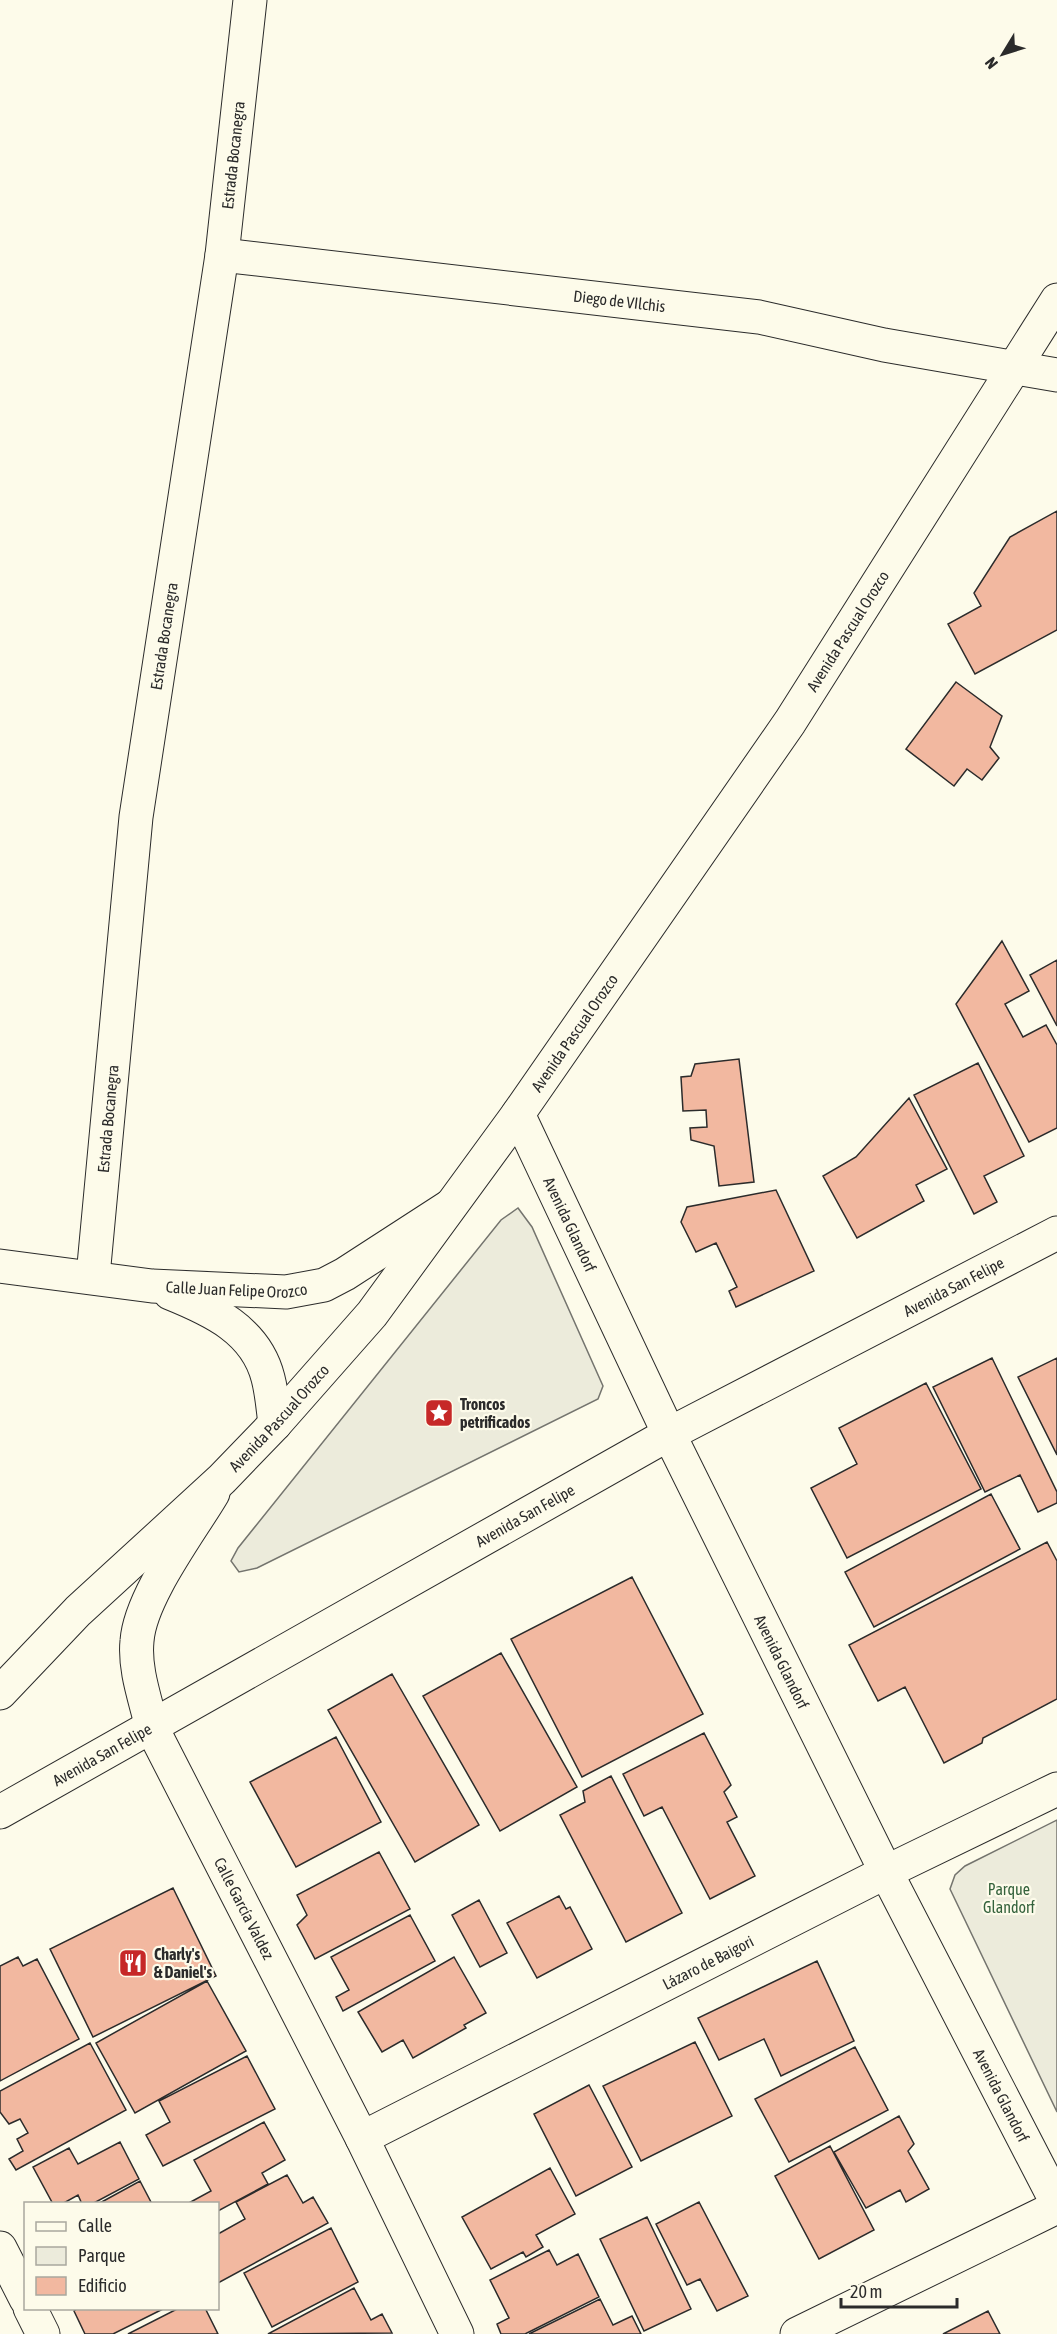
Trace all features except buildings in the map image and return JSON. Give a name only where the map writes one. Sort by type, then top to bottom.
[{"type":"street","name":"Estrada Bocanegra","points":[[93,1276],[136,817],[222,255],[250,0]]},
{"type":"street","name":"Diego de VIlchis","points":[[222,255],[759,317],[884,345],[1057,375]]},
{"type":"street","name":"Avenida Pascual Orozco","points":[[0,1693],[78,1611],[222,1479],[275,1424],[372,1314],[518,1114],[790,722],[1057,300]]},
{"type":"street","name":"Avenida Glandorf","points":[[518,1114],[669,1434],[886,1872],[1057,2205]]},
{"type":"street","name":"Calle Juan Felipe Orozco","points":[[0,1266],[93,1276],[152,1286],[286,1292],[324,1285],[453,1204]]},
{"type":"street","name":"Avenida San Felipe","points":[[0,1812],[669,1434],[1057,1233]]},
{"type":"street","points":[[152,1286],[197,1304],[225,1319],[245,1336],[259,1355],[268,1377],[275,1424]]},
{"type":"street","name":"Calle García Valdez","points":[[222,1479],[154,1591],[144,1613],[137,1641],[138,1665],[152,1728],[362,2138],[457,2334]]},
{"type":"street","name":"Lázaro de Baigori","points":[[362,2138],[886,1872],[1057,1789]]},
{"type":"street","points":[[797,2334],[1057,2205]]},
{"type":"street","points":[[0,2248],[24,2295]]},
{"type":"street","points":[[31,2310],[43,2334]]},
{"type":"green space","points":[[518,1208],[532,1227],[603,1386],[598,1399],[257,1568],[239,1572],[231,1561],[238,1548],[501,1220]]},
{"type":"green space","name":"Parque Glandorf","points":[[1057,1820],[1057,2112],[950,1889],[955,1875],[965,1866]]},
{"type":"place","name":"Troncos petrificados","points":[[439,1413]]},
{"type":"place","name":"Charly's & Daniel's","points":[[133,1963]]}]
